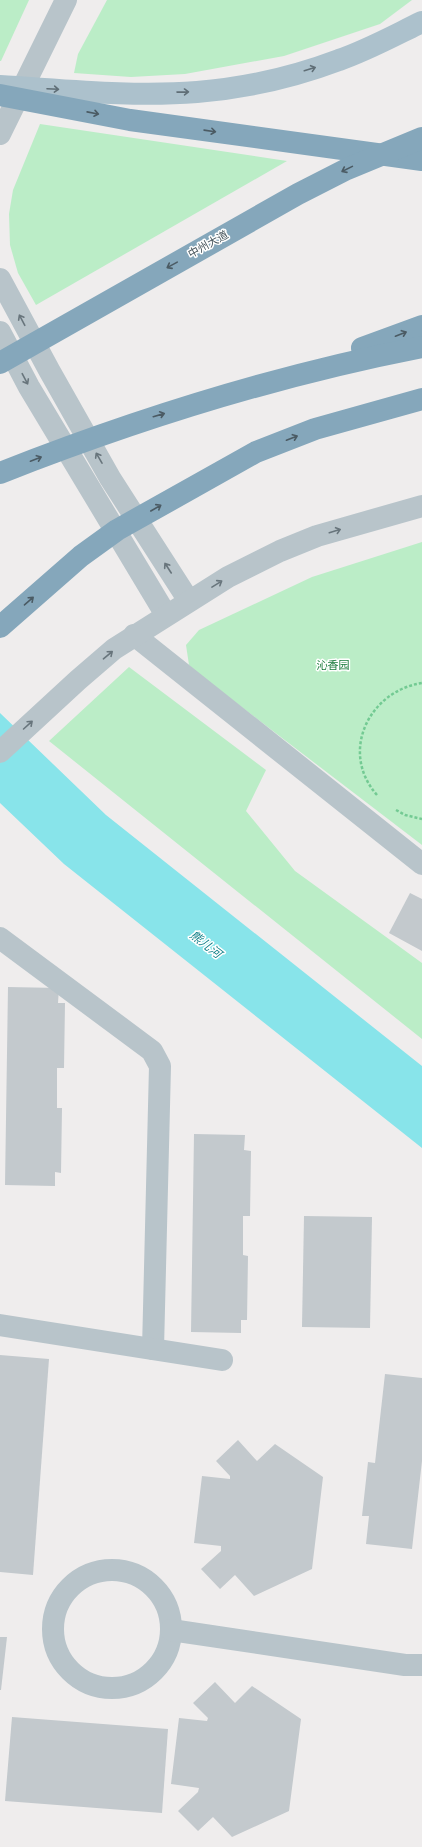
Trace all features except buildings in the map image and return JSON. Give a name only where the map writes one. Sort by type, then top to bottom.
[{"type":"highway","points":[[0,95],[130,120],[422,160]]},
{"type":"highway","name":"中州大道","points":[[0,363],[71,321],[340,172],[422,138]]},
{"type":"highway","points":[[273,382],[422,326]]},
{"type":"highway","points":[[0,473],[144,420],[273,382],[361,359],[422,347]]},
{"type":"highway","points":[[0,627],[81,556],[117,530],[256,452],[315,429],[422,399]]},
{"type":"main road","points":[[0,86],[126,94],[197,92],[242,87],[280,78],[340,60],[422,22]]},
{"type":"street","points":[[0,134],[66,0]]},
{"type":"street","points":[[0,279],[110,478],[190,601]]},
{"type":"street","points":[[0,332],[29,387],[166,615]]},
{"type":"street","points":[[0,752],[114,649],[228,577],[280,551],[311,538],[422,506]]},
{"type":"street","points":[[134,635],[422,864]]},
{"type":"street","points":[[0,938],[152,1051],[160,1066],[153,1349]]},
{"type":"street","points":[[0,1325],[222,1360]]},
{"type":"street","points":[[117,1570],[138,1576],[156,1589],[165,1602],[171,1630],[168,1646],[161,1661],[151,1674],[138,1682],[122,1688],[106,1688],[91,1685],[76,1677],[65,1666],[57,1652],[53,1638],[53,1622],[56,1607],[64,1594],[75,1582],[95,1572],[117,1570]]},
{"type":"street","points":[[171,1630],[405,1665],[422,1665]]},
{"type":"path","points":[[379,797],[366,777],[361,759],[361,740],[367,722],[377,705],[392,693],[409,685],[422,683]]},
{"type":"path","points":[[394,809],[405,815],[422,819]]},
{"type":"green space","points":[[0,0],[29,0],[1,61],[0,61]]},
{"type":"green space","points":[[107,0],[412,0],[380,24],[284,56],[185,74],[131,77],[74,73],[78,54]]},
{"type":"green space","points":[[40,124],[287,161],[36,305],[18,273],[10,245],[9,214],[13,190]]},
{"type":"green space","name":"沁香园","points":[[422,542],[422,845],[201,676],[189,665],[186,645],[199,630],[312,577]]},
{"type":"green space","points":[[129,667],[266,770],[246,811],[295,871],[422,963],[422,1039],[49,741]]},
{"type":"water","name":"熊儿河","points":[[0,713],[106,815],[422,1066],[422,1148],[64,864],[0,803]]}]
